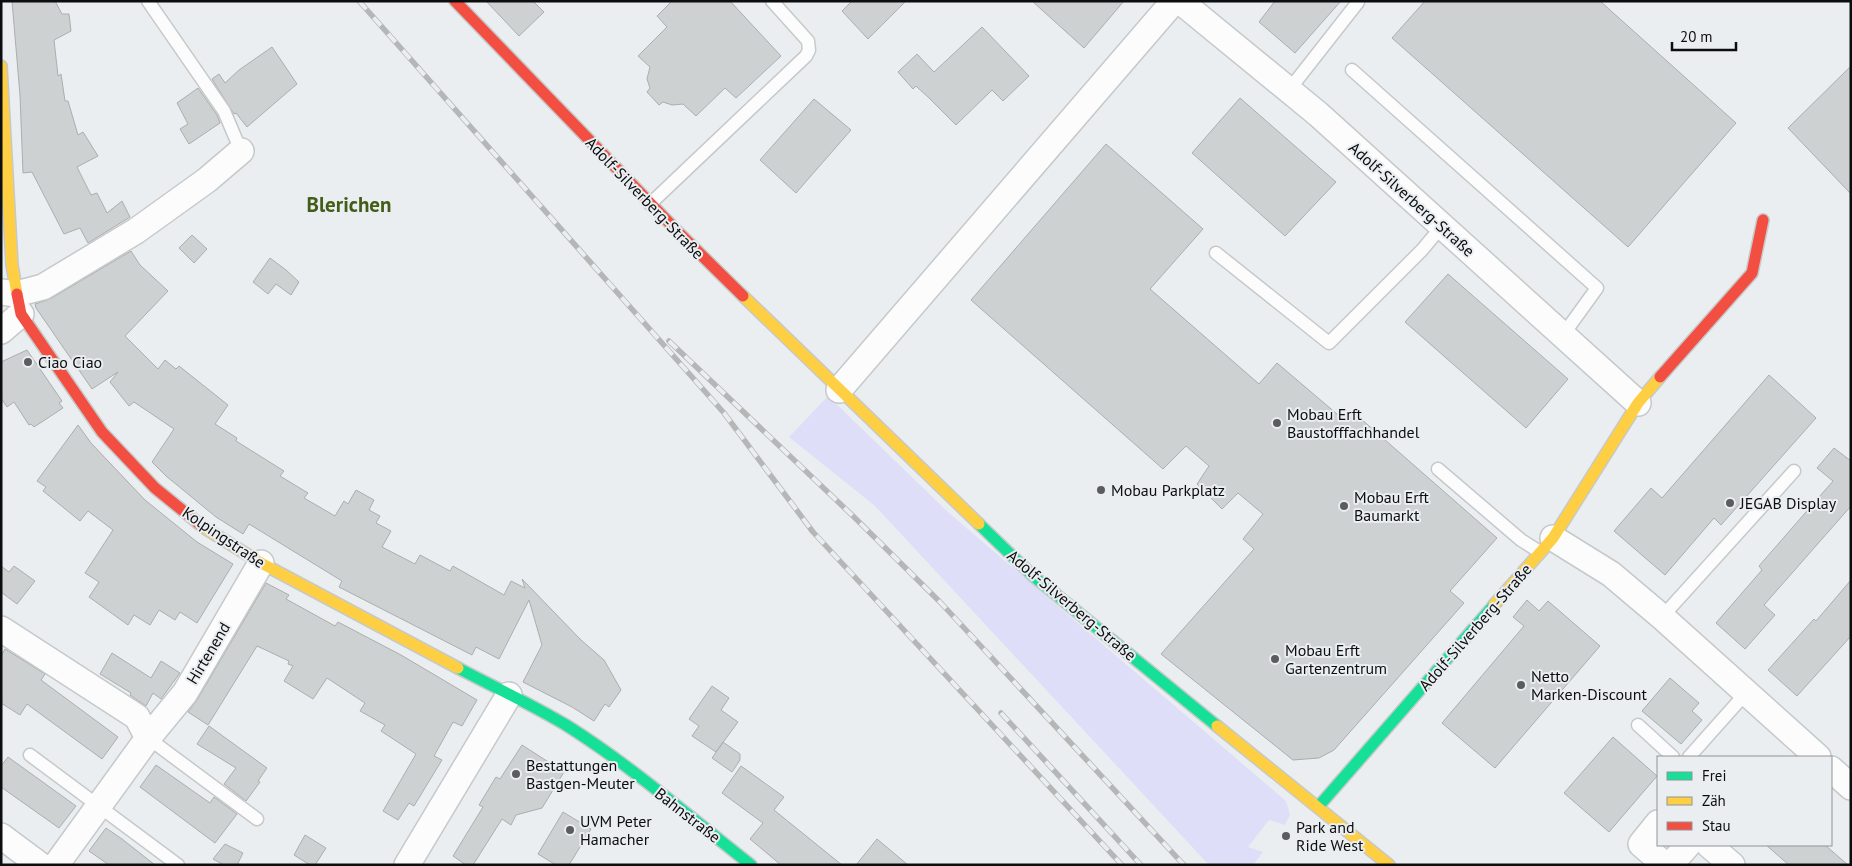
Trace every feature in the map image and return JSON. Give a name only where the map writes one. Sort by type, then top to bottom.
[{"type":"street","name":"Adolf-Silverberg-Straße","points":[[456,1],[650,204],[839,390],[1032,575],[1389,865]]},
{"type":"street","points":[[839,390],[1174,1]]},
{"type":"street","name":"Adolf-Silverberg-Straße","points":[[1180,1],[1318,114],[1638,403]]},
{"type":"street","name":"Kolpingstraße","points":[[1,66],[13,300],[102,432],[155,488],[207,530],[261,563],[564,724],[625,766]]},
{"type":"street","points":[[1,331],[13,300],[44,287],[136,230],[207,180],[241,151]]},
{"type":"street","name":"Adolf-Silverberg-Straße","points":[[1318,807],[1547,545],[1638,403],[1752,273],[1763,220]]},
{"type":"street","points":[[1547,545],[1611,574],[1662,617],[1817,756]]},
{"type":"street","name":"Hirtenend","points":[[56,865],[148,738],[185,693],[261,563]]},
{"type":"street","points":[[1,629],[137,717],[148,738]]},
{"type":"street","points":[[407,865],[509,695]]},
{"type":"street","name":"Bahnstraße","points":[[625,766],[751,865]]},
{"type":"street","points":[[1832,770],[1851,787]]},
{"type":"street","points":[[1657,824],[1640,844],[1664,865]]},
{"type":"street","points":[[1,836],[40,865]]},
{"type":"street","points":[[1670,865],[1687,846]]},
{"type":"street","points":[[1711,846],[1732,865]]},
{"type":"lane","points":[[148,1],[224,111],[241,151]]},
{"type":"lane","points":[[1289,90],[1358,2]]},
{"type":"lane","points":[[650,204],[806,56],[809,50],[808,42],[777,3]]},
{"type":"lane","points":[[1352,70],[1597,288],[1562,335]]},
{"type":"lane","points":[[1216,253],[1329,343],[1422,250],[1442,226]]},
{"type":"lane","points":[[1438,468],[1520,540],[1547,545]]},
{"type":"lane","points":[[1662,617],[1794,471]]},
{"type":"lane","points":[[1691,756],[1746,693]]},
{"type":"lane","points":[[1638,725],[1672,756]]},
{"type":"lane","points":[[148,738],[257,819]]},
{"type":"lane","points":[[30,755],[178,865]]},
{"type":"shaded area","points":[[828,396],[949,513],[1286,801],[1290,815],[1285,825],[1269,820],[1248,847],[1263,852],[1253,865],[1209,865],[875,506],[789,437]]},
{"type":"building","points":[[12,1],[55,1],[62,14],[69,14],[71,31],[54,40],[58,76],[61,74],[65,101],[68,101],[78,135],[83,132],[98,156],[77,167],[91,195],[97,193],[107,213],[122,201],[130,217],[88,243],[80,228],[64,234],[32,172],[23,173],[20,95]]},
{"type":"building","points":[[486,1],[533,1],[544,12],[519,36]]},
{"type":"building","points":[[672,1],[730,1],[781,56],[736,98],[725,88],[696,116],[683,104],[672,105],[663,102],[659,105],[647,92],[650,88],[647,79],[650,67],[638,56],[667,27],[657,16]]},
{"type":"building","points":[[852,1],[906,1],[868,39],[842,11]]},
{"type":"building","points":[[1032,1],[1124,1],[1084,48]]},
{"type":"building","points":[[1275,1],[1341,1],[1295,53],[1259,22]]},
{"type":"building","points":[[1425,1],[1600,1],[1736,123],[1628,247],[1392,38]]},
{"type":"building","points":[[982,27],[1029,76],[1003,101],[992,90],[956,125],[916,86],[913,89],[898,72],[917,54],[934,72]]},
{"type":"building","points":[[272,47],[297,84],[247,127],[236,113],[234,114],[212,79],[219,74],[225,83],[239,70]]},
{"type":"building","points":[[1851,66],[1851,194],[1788,128]]},
{"type":"building","points":[[198,88],[217,115],[220,123],[189,144],[180,129],[188,124],[177,103]]},
{"type":"building","points":[[1240,98],[1336,182],[1285,236],[1192,153]]},
{"type":"building","points":[[814,99],[851,130],[796,193],[760,160]]},
{"type":"building","points":[[1106,144],[1203,229],[1150,289],[1259,384],[1277,363],[1344,420],[1352,411],[1497,538],[1450,591],[1464,603],[1334,750],[1319,758],[1293,760],[1161,654],[1254,549],[1243,539],[1263,514],[1238,493],[1222,509],[1197,484],[1209,466],[1186,446],[1163,469],[971,300]]},
{"type":"building","points":[[192,235],[207,249],[194,263],[179,248]]},
{"type":"building","points":[[131,251],[140,265],[168,291],[125,336],[158,369],[165,360],[176,369],[179,366],[228,405],[215,424],[237,438],[236,441],[284,471],[280,476],[308,493],[304,498],[335,516],[344,501],[348,504],[356,490],[374,500],[369,510],[380,516],[376,523],[391,531],[382,547],[415,564],[420,555],[450,571],[453,566],[504,595],[511,581],[525,588],[522,579],[581,640],[604,660],[621,690],[609,707],[605,704],[594,721],[572,707],[523,682],[542,645],[529,600],[499,659],[476,647],[472,655],[339,587],[342,581],[249,524],[243,534],[216,517],[166,476],[152,462],[174,429],[134,402],[129,406],[110,382],[118,372],[92,389],[35,304],[50,299]]},
{"type":"building","points":[[270,258],[299,282],[291,295],[276,284],[268,294],[253,282]]},
{"type":"building","points":[[1448,274],[1568,379],[1526,428],[1405,322]]},
{"type":"building","points":[[27,350],[62,401],[59,403],[63,408],[34,427],[31,424],[29,425],[14,402],[7,407],[1,398],[1,362]]},
{"type":"building","points":[[1769,375],[1816,418],[1721,525],[1714,518],[1665,575],[1614,531],[1651,488],[1662,498]]},
{"type":"building","points":[[78,425],[91,443],[145,500],[197,542],[233,564],[197,623],[180,612],[175,620],[159,610],[150,625],[134,615],[128,625],[89,597],[99,582],[85,573],[113,530],[88,511],[80,521],[43,491],[46,487],[37,481]]},
{"type":"building","points":[[1834,448],[1851,461],[1851,506],[1764,605],[1775,615],[1745,649],[1716,623],[1762,570],[1759,566],[1833,481],[1817,468]]},
{"type":"building","points":[[1,566],[9,572],[14,566],[35,581],[17,604],[1,592]]},
{"type":"building","points":[[1851,580],[1851,636],[1797,696],[1768,670],[1814,619],[1816,621]]},
{"type":"building","points":[[266,583],[289,595],[286,599],[335,626],[338,622],[401,655],[477,700],[462,726],[453,722],[434,756],[442,760],[414,806],[409,803],[398,820],[383,811],[416,754],[381,731],[385,725],[360,711],[365,703],[327,678],[313,699],[284,681],[293,666],[288,664],[289,661],[257,646],[208,725],[188,712]]},
{"type":"building","name":"Netto Marken-Discount","points":[[1527,600],[1539,611],[1548,601],[1600,646],[1495,768],[1442,723],[1524,626],[1513,617]]},
{"type":"building","points":[[5,649],[45,674],[41,680],[118,737],[102,759],[27,704],[20,715],[1,703],[1,656]]},
{"type":"building","points":[[112,653],[151,678],[161,661],[180,673],[161,699],[153,693],[146,706],[130,695],[131,693],[100,674]]},
{"type":"building","points":[[1670,678],[1699,703],[1692,711],[1702,720],[1681,744],[1642,711]]},
{"type":"building","points":[[712,686],[729,698],[721,710],[738,722],[716,752],[692,736],[699,726],[689,719]]},
{"type":"building","points":[[209,726],[267,768],[258,781],[260,782],[246,801],[224,784],[236,768],[197,744]]},
{"type":"building","points":[[1613,737],[1657,776],[1609,832],[1564,793]]},
{"type":"building","points":[[723,742],[740,754],[740,760],[732,772],[712,758]]},
{"type":"building","points":[[522,745],[564,772],[542,808],[516,815],[511,825],[502,819],[473,865],[466,865],[453,856],[483,807],[479,805],[496,777],[500,779]]},
{"type":"building","points":[[8,757],[76,806],[59,828],[1,787],[1,766]]},
{"type":"building","points":[[156,765],[210,803],[214,797],[237,814],[215,843],[140,787]]},
{"type":"building","points":[[741,766],[784,797],[774,810],[842,865],[781,865],[750,839],[763,823],[722,793]]},
{"type":"building","points":[[563,812],[591,829],[569,865],[556,865],[538,854]]},
{"type":"building","points":[[106,828],[155,865],[109,865],[89,851]]},
{"type":"building","points":[[305,835],[326,848],[315,865],[310,865],[294,855]]},
{"type":"building","points":[[877,839],[908,865],[856,865]]},
{"type":"building","points":[[225,844],[243,853],[237,865],[224,865],[213,859]]},
{"type":"building","points":[[1767,846],[1826,846],[1848,865],[1789,865]]},
{"type":"railway","points":[[359,1],[724,413],[813,532],[1122,865]]},
{"type":"railway","points":[[669,341],[853,516],[940,602],[1184,865]]},
{"type":"railway","points":[[1001,713],[1141,865]]},
{"type":"traffic: fast","points":[[979,524],[1032,575],[1217,726]]},
{"type":"traffic: fast","points":[[1318,807],[1494,605]]},
{"type":"traffic: fast","points":[[458,668],[566,725],[614,757],[751,865]]},
{"type":"traffic: slow","points":[[1,66],[12,265],[17,294]]},
{"type":"traffic: slow","points":[[743,296],[979,524]]},
{"type":"traffic: slow","points":[[1494,605],[1553,538],[1638,403],[1660,377]]},
{"type":"traffic: slow","points":[[203,527],[261,563],[458,668]]},
{"type":"traffic: slow","points":[[1217,726],[1389,865]]},
{"type":"traffic: jam","points":[[455,1],[681,235],[743,296]]},
{"type":"traffic: jam","points":[[1660,377],[1752,273],[1763,220]]},
{"type":"traffic: jam","points":[[17,294],[21,314],[102,432],[155,488],[203,527]]},
{"type":"place","name":"Ciao Ciao","points":[[28,362]]},
{"type":"place","name":"Mobau Erft Baustofffachhandel","points":[[1277,423]]},
{"type":"place","name":"Mobau Parkplatz","points":[[1101,490]]},
{"type":"place","name":"JEGAB Display","points":[[1730,503]]},
{"type":"place","name":"Mobau Erft Baumarkt","points":[[1344,506]]},
{"type":"place","name":"Mobau Erft Gartenzentrum","points":[[1275,659]]},
{"type":"place","name":"Netto Marken-Discount","points":[[1521,685]]},
{"type":"place","name":"Bestattungen Bastgen-Meuter","points":[[516,774]]},
{"type":"place","name":"UVM Peter Hamacher","points":[[570,830]]},
{"type":"place","name":"Park and Ride West","points":[[1286,836]]},
{"type":"district","name":"Blerichen","points":[[349,205]]}]
